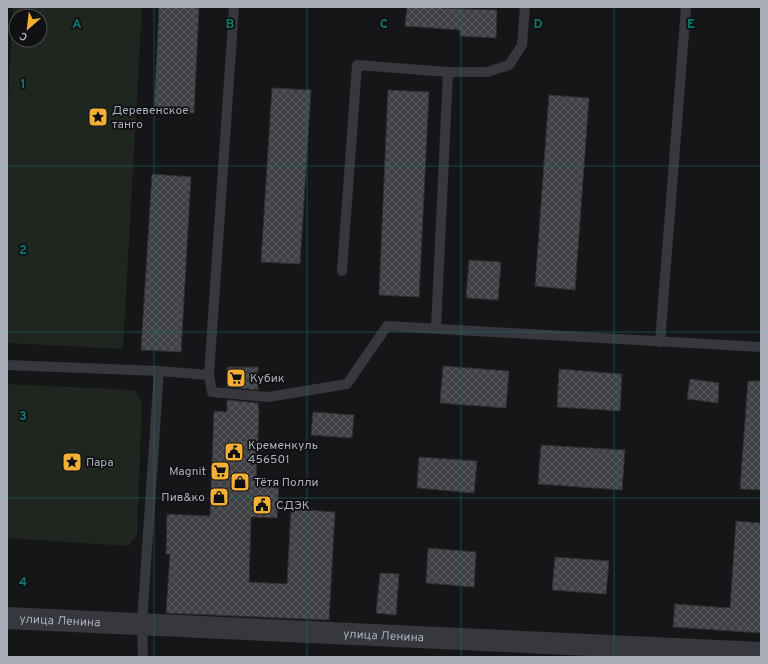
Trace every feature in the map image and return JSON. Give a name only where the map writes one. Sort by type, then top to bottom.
[{"type":"street","name":"улица Ленина","points":[[7,618],[142,623],[761,653]]},
{"type":"lane","points":[[234,7],[209,375],[212,392],[268,397],[347,384],[387,326],[761,347]]},
{"type":"lane","points":[[342,271],[357,65],[448,72],[487,72],[510,64],[522,45],[525,7]]},
{"type":"lane","points":[[660,342],[686,7]]},
{"type":"lane","points":[[436,328],[448,72]]},
{"type":"lane","points":[[7,365],[159,371],[209,375]]},
{"type":"lane","points":[[143,657],[142,623],[159,371]]},
{"type":"shaded area","points":[[13,7],[142,7],[123,349],[7,343],[7,117],[11,48],[48,48],[48,8]]},
{"type":"shaded area","points":[[7,384],[134,390],[142,402],[137,535],[129,546],[7,538]]},
{"type":"building","points":[[159,7],[199,7],[194,113],[154,111]]},
{"type":"building","points":[[407,7],[497,10],[496,38],[460,36],[460,30],[405,26]]},
{"type":"building","points":[[272,88],[311,90],[300,264],[261,262]]},
{"type":"building","points":[[388,90],[429,92],[419,297],[379,295]]},
{"type":"building","points":[[549,95],[589,98],[575,290],[535,286]]},
{"type":"building","points":[[152,174],[191,177],[181,352],[141,350]]},
{"type":"building","points":[[469,260],[501,262],[498,300],[466,298]]},
{"type":"building","points":[[443,366],[509,371],[506,408],[440,403]]},
{"type":"building","points":[[227,367],[258,367],[258,390],[227,387]]},
{"type":"building","points":[[559,369],[622,374],[620,411],[557,407]]},
{"type":"building","points":[[690,379],[719,383],[718,403],[687,399]]},
{"type":"building","points":[[748,381],[761,381],[761,490],[740,489]]},
{"type":"building","points":[[227,400],[258,403],[259,413],[256,480],[279,481],[277,518],[251,517],[249,582],[287,584],[291,509],[335,512],[329,620],[166,613],[170,554],[166,554],[167,514],[210,516],[214,411],[227,412]]},
{"type":"building","points":[[313,412],[354,415],[352,438],[311,435]]},
{"type":"building","points":[[541,445],[625,450],[622,490],[538,484]]},
{"type":"building","points":[[419,457],[477,461],[474,493],[417,488]]},
{"type":"building","points":[[736,521],[761,523],[761,633],[673,627],[675,604],[730,608]]},
{"type":"building","points":[[428,548],[476,552],[474,587],[426,583]]},
{"type":"building","points":[[555,557],[609,561],[606,594],[552,590]]},
{"type":"building","points":[[380,573],[399,574],[396,615],[376,613]]},
{"type":"place","name":"Деревенское танго","points":[[98,117]]},
{"type":"place","name":"Кубик","points":[[236,378]]},
{"type":"place","name":"Кременкуль 456501","points":[[234,452]]},
{"type":"place","name":"Пара","points":[[72,462]]},
{"type":"place","name":"Magnit","points":[[220,471]]},
{"type":"place","name":"Тётя Полли","points":[[240,482]]},
{"type":"place","name":"Пив&ко","points":[[219,497]]},
{"type":"place","name":"СДЭК","points":[[262,505]]}]
